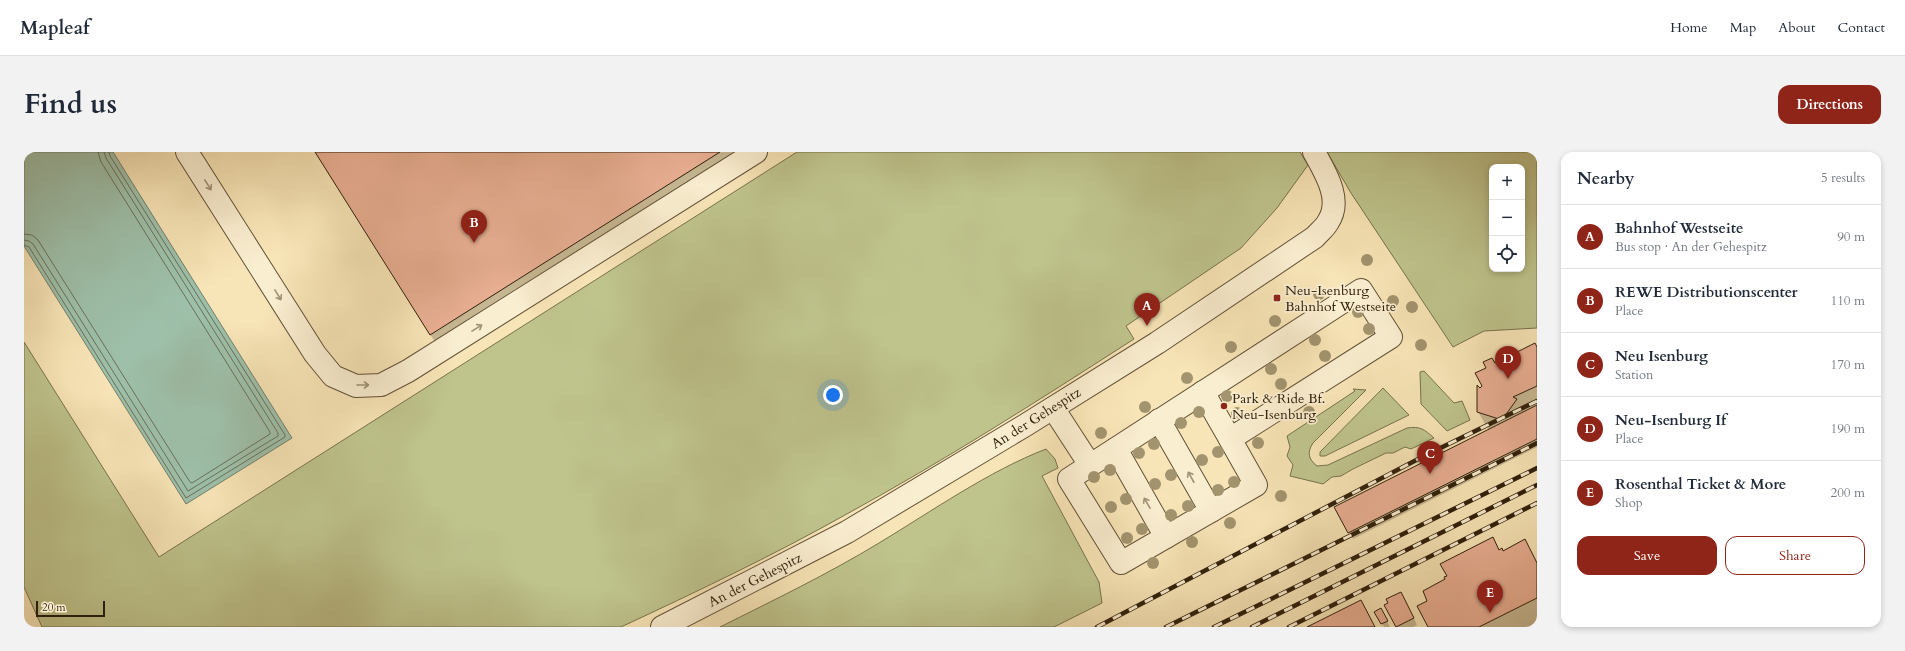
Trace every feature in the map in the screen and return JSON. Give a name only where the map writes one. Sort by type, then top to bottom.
[{"type":"street","points":[[187,152],[315,354],[333,376],[356,386],[381,385],[408,371],[756,152]]},
{"type":"street","name":"An der Gehespitz","points":[[662,627],[847,532],[1157,343],[1315,236],[1328,222],[1334,206],[1332,190],[1314,152]]},
{"type":"street","points":[[1203,392],[1256,485],[1121,563],[1069,479],[1159,420],[1361,290],[1391,338],[1230,439]]},
{"type":"street","points":[[1059,404],[1166,537]]},
{"type":"street","points":[[1159,420],[1211,511]]},
{"type":"green space","points":[[797,152],[1300,152],[1308,165],[1277,208],[1241,248],[1126,326],[1134,339],[991,430],[882,494],[762,559],[621,627],[42,627],[24,587],[24,342],[159,557]]},
{"type":"green space","points":[[1327,152],[1537,152],[1537,328],[1484,331],[1453,347],[1351,193]]},
{"type":"green space","points":[[1424,371],[1454,403],[1462,401],[1470,420],[1447,431],[1421,404],[1420,372]]},
{"type":"green space","points":[[1383,388],[1409,415],[1325,456],[1320,456],[1320,452]]},
{"type":"green space","points":[[1353,389],[1366,390],[1311,446],[1309,455],[1317,466],[1328,465],[1407,428],[1415,427],[1422,429],[1434,438],[1411,449],[1405,447],[1393,453],[1386,453],[1341,476],[1332,477],[1323,484],[1290,476],[1293,465],[1287,456],[1290,447],[1287,436],[1355,391]]},
{"type":"green space","points":[[1046,449],[1055,459],[1058,468],[1042,476],[1099,582],[1102,603],[1054,627],[720,627],[840,565],[1003,468]]},
{"type":"water","points":[[24,152],[113,152],[292,438],[186,504],[24,246]]},
{"type":"building","points":[[315,152],[720,152],[430,335]]},
{"type":"building","points":[[1535,343],[1537,347],[1537,386],[1513,397],[1517,399],[1502,420],[1477,412],[1477,385],[1480,388],[1482,386],[1475,373],[1486,368],[1483,362],[1492,358],[1495,363]]},
{"type":"building","points":[[1537,405],[1537,439],[1348,533],[1334,507]]},
{"type":"building","points":[[1493,537],[1499,550],[1502,548],[1503,551],[1525,539],[1537,563],[1537,598],[1479,627],[1428,627],[1417,606],[1427,601],[1423,591],[1445,579],[1444,577],[1447,576],[1440,564]]},
{"type":"building","points":[[1401,592],[1414,618],[1396,627],[1384,605],[1388,603],[1386,599]]},
{"type":"building","points":[[1361,600],[1375,627],[1307,627]]},
{"type":"building","points":[[1381,608],[1388,621],[1381,624],[1374,612]]},
{"type":"railway","points":[[1097,627],[1424,456],[1537,401]]},
{"type":"railway","points":[[1166,627],[1537,443]]},
{"type":"railway","points":[[1214,627],[1537,468]]},
{"type":"railway","points":[[1252,627],[1537,485]]},
{"type":"railway","points":[[1289,627],[1537,503]]},
{"type":"place","name":"REWE Distributionscenter","points":[[474,243]]},
{"type":"place","name":"Neu-Isenburg Bahnhof Westseite","points":[[1277,298]]},
{"type":"place","name":"Bahnhof Westseite","points":[[1147,326]]},
{"type":"place","name":"Neu-Isenburg If","points":[[1508,379]]},
{"type":"place","name":"Park & Ride Bf. Neu-Isenburg","points":[[1224,406]]},
{"type":"place","name":"Neu Isenburg","points":[[1430,474]]},
{"type":"place","name":"Rosenthal Ticket & More","points":[[1490,613]]}]
